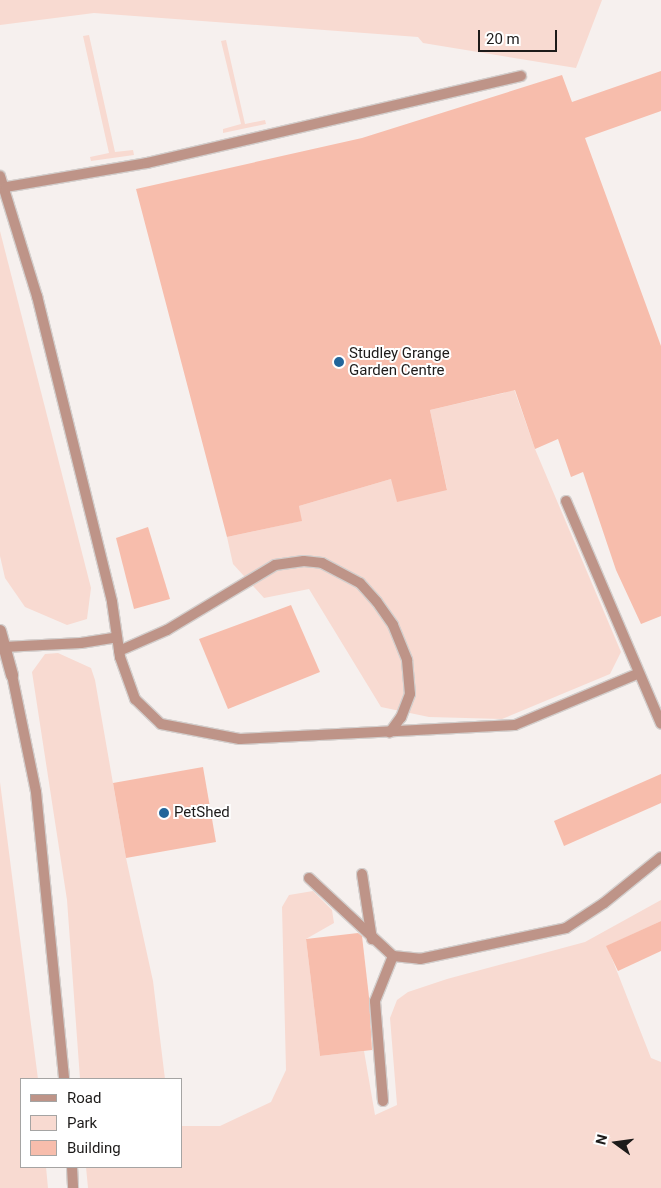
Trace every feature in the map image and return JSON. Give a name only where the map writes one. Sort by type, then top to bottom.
[{"type":"street","points":[[0,631],[12,675]]},
{"type":"lane","points":[[6,187],[156,162],[521,76]]},
{"type":"lane","points":[[0,176],[6,187],[37,296],[112,602],[119,651],[135,698],[161,724],[240,739],[515,725],[637,674]]},
{"type":"lane","points":[[566,501],[637,674],[661,724]]},
{"type":"lane","points":[[119,651],[167,630],[275,565],[304,561],[322,562],[360,583],[393,625],[407,660],[410,694],[401,717],[390,732]]},
{"type":"lane","points":[[4,647],[81,643],[117,637]]},
{"type":"lane","points":[[12,675],[36,792],[64,1078]]},
{"type":"lane","points":[[309,878],[372,940],[393,956],[420,960],[566,928],[604,903],[661,857]]},
{"type":"lane","points":[[362,874],[372,940]]},
{"type":"lane","points":[[384,1101],[375,1001],[393,956]]},
{"type":"lane","points":[[72,1168],[74,1188]]},
{"type":"green space","points":[[0,0],[602,0],[576,68],[423,43],[418,37],[94,13],[0,25]]},
{"type":"green space","points":[[89,35],[115,152],[133,150],[134,155],[91,161],[90,157],[109,153],[83,36]]},
{"type":"green space","points":[[226,40],[245,124],[265,120],[266,124],[223,133],[223,129],[241,124],[221,41]]},
{"type":"green space","points":[[0,231],[91,588],[87,619],[67,625],[25,607],[5,578],[0,556]]},
{"type":"green space","points":[[513,386],[535,449],[621,652],[610,674],[502,719],[429,717],[381,707],[309,589],[264,598],[233,564],[227,537],[301,521],[299,506],[391,479],[447,489],[430,410],[504,393]]},
{"type":"green space","points":[[58,653],[91,668],[95,680],[126,858],[153,981],[165,1078],[80,1078],[67,900],[32,672],[45,654]]},
{"type":"green space","points":[[0,782],[38,1078],[20,1078],[20,1168],[46,1168],[48,1188],[0,1188]]},
{"type":"green space","points":[[313,891],[332,910],[334,923],[306,939],[320,1056],[364,1051],[375,1115],[397,1105],[390,1018],[397,1000],[408,992],[447,979],[585,942],[661,900],[661,921],[607,946],[651,1058],[661,1062],[661,1188],[88,1188],[86,1168],[182,1168],[182,1126],[220,1126],[271,1102],[286,1070],[282,907],[289,895]]},
{"type":"building","name":"Studley Grange Garden Centre","points":[[661,71],[661,111],[585,138],[661,346],[661,616],[641,624],[616,570],[583,472],[571,477],[558,439],[535,449],[515,390],[430,410],[447,490],[397,502],[391,479],[299,506],[302,521],[227,537],[136,189],[362,138],[562,75],[572,102]]},
{"type":"building","points":[[148,527],[170,599],[134,609],[116,538]]},
{"type":"building","points":[[291,605],[320,672],[228,709],[199,639]]},
{"type":"building","name":"PetShed","points":[[203,767],[216,842],[126,858],[113,783]]},
{"type":"building","points":[[661,774],[661,803],[564,846],[554,821]]},
{"type":"building","points":[[661,921],[661,951],[618,971],[606,946]]},
{"type":"building","points":[[358,933],[362,936],[369,997],[372,1050],[320,1056],[306,939]]},
{"type":"place","name":"Studley Grange Garden Centre","points":[[339,362]]},
{"type":"place","name":"PetShed","points":[[164,813]]}]
